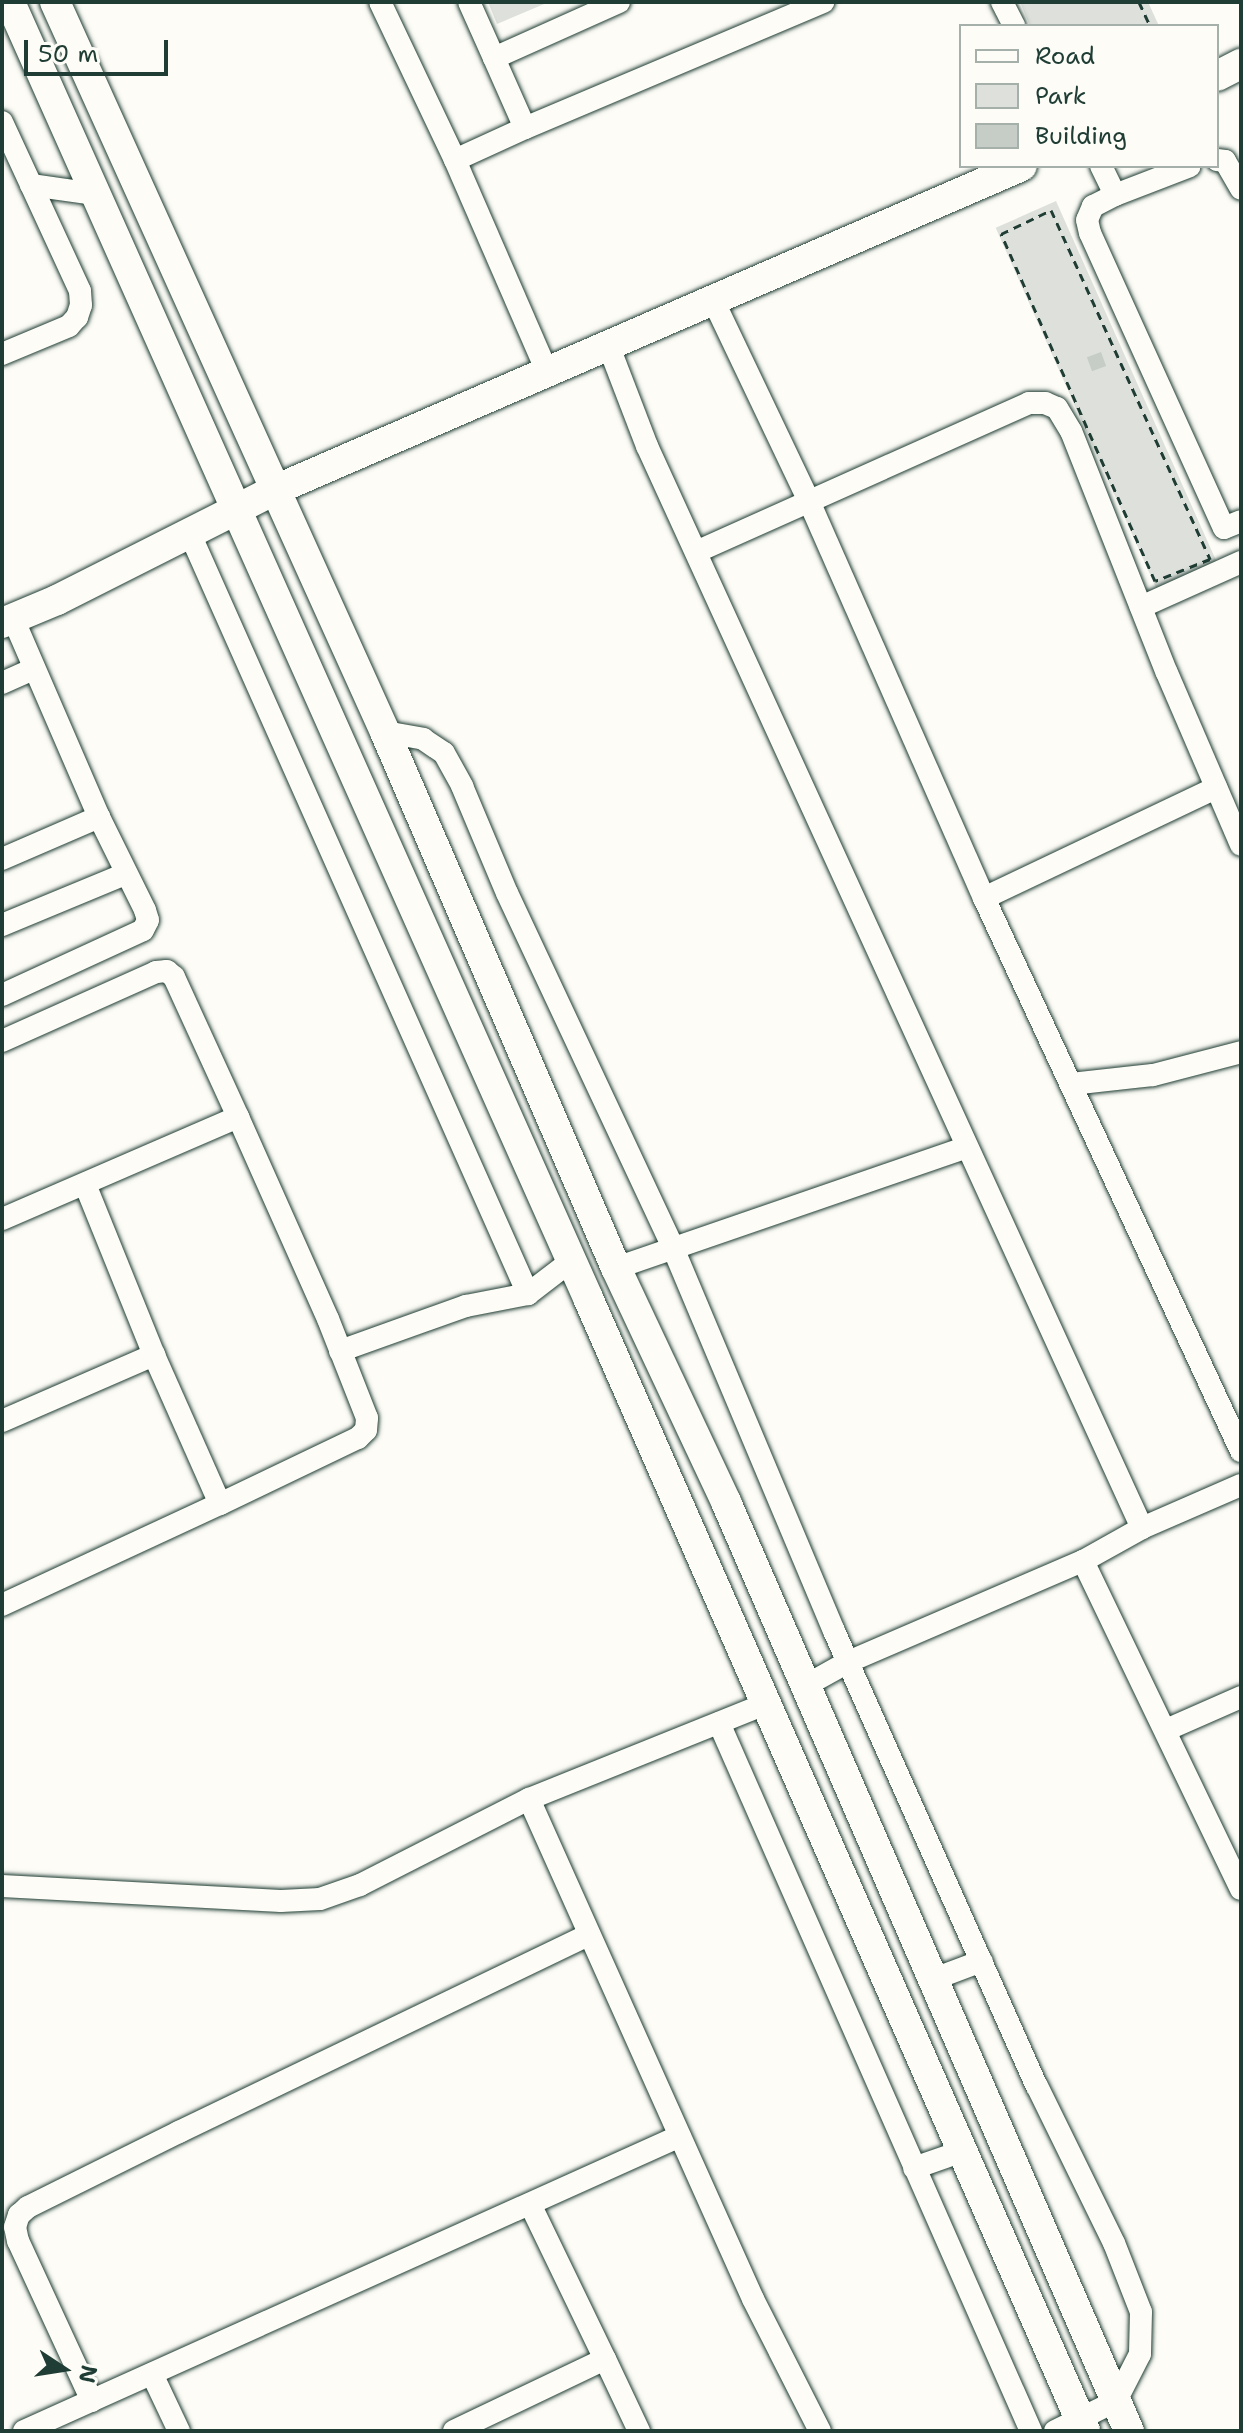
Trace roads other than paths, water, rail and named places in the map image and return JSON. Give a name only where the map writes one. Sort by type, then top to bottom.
[{"type":"main road","points":[[10,2],[571,1261],[960,2152],[1073,2427]]},
{"type":"main road","points":[[55,2],[385,732],[616,1268],[726,1502],[1129,2431]]},
{"type":"main road","points":[[1219,75],[1241,64]]},
{"type":"main road","points":[[8,620],[275,490],[1017,168]]},
{"type":"main road","points":[[765,1704],[805,1686]]},
{"type":"main road","points":[[894,2000],[934,1979]]},
{"type":"street","points":[[380,2],[455,160],[548,374]]},
{"type":"street","points":[[469,2],[525,128]]},
{"type":"street","points":[[494,58],[619,2]]},
{"type":"street","points":[[455,160],[823,2]]},
{"type":"street","points":[[1002,2],[1013,24]]},
{"type":"street","points":[[2,122],[80,291],[81,305],[77,317],[69,326],[2,354]]},
{"type":"street","points":[[1219,160],[1225,161],[1241,189]]},
{"type":"street","points":[[1102,168],[1115,195]]},
{"type":"street","points":[[1185,168],[1093,206],[1087,220],[1090,233],[1224,528],[1241,521]]},
{"type":"street","points":[[31,185],[95,194]]},
{"type":"street","points":[[714,302],[808,499],[984,898],[1241,1451]]},
{"type":"street","points":[[609,347],[647,446],[1142,1528]]},
{"type":"street","points":[[696,552],[808,499],[1029,403],[1045,403],[1057,408],[1071,431],[1241,845]]},
{"type":"street","points":[[190,534],[528,1294]]},
{"type":"street","points":[[1141,607],[1241,562]]},
{"type":"street","points":[[2,995],[143,930],[148,920],[34,669],[8,620]]},
{"type":"street","points":[[2,683],[34,669]]},
{"type":"street","points":[[385,732],[423,739],[444,753],[673,1248],[848,1662],[982,1961],[1114,2243],[1141,2312],[1140,2354],[1116,2401],[1073,2427]]},
{"type":"street","points":[[984,898],[1216,788]]},
{"type":"street","points":[[2,859],[99,817]]},
{"type":"street","points":[[2,925],[125,874]]},
{"type":"street","points":[[2,1041],[156,972],[167,971],[174,977],[238,1117],[367,1418],[366,1430],[358,1438],[2,1605]]},
{"type":"street","points":[[1071,1084],[1153,1075],[1241,1052]]},
{"type":"street","points":[[2,1219],[238,1117]]},
{"type":"street","points":[[616,1268],[967,1147]]},
{"type":"street","points":[[85,1184],[154,1355],[220,1504]]},
{"type":"street","points":[[340,1351],[466,1306],[528,1294],[571,1261]]},
{"type":"street","points":[[2,1421],[154,1355]]},
{"type":"street","points":[[805,1686],[848,1662],[1083,1561],[1142,1528],[1241,1485]]},
{"type":"street","points":[[1083,1561],[1241,1889]]},
{"type":"street","points":[[1166,1730],[1241,1697]]},
{"type":"street","points":[[2,1886],[281,1901],[320,1899],[360,1885],[529,1799],[765,1704]]},
{"type":"street","points":[[719,1723],[1031,2431]]},
{"type":"street","points":[[529,1799],[753,2299],[820,2431]]},
{"type":"street","points":[[92,2401],[18,2241],[15,2227],[19,2215],[28,2207],[179,2132],[589,1935]]},
{"type":"street","points":[[934,1979],[982,1961]]},
{"type":"street","points":[[24,2431],[680,2136]]},
{"type":"street","points":[[914,2168],[960,2152]]},
{"type":"street","points":[[530,2204],[639,2431]]},
{"type":"street","points":[[454,2431],[495,2422],[605,2359]]},
{"type":"street","points":[[152,2374],[179,2431]]}]
